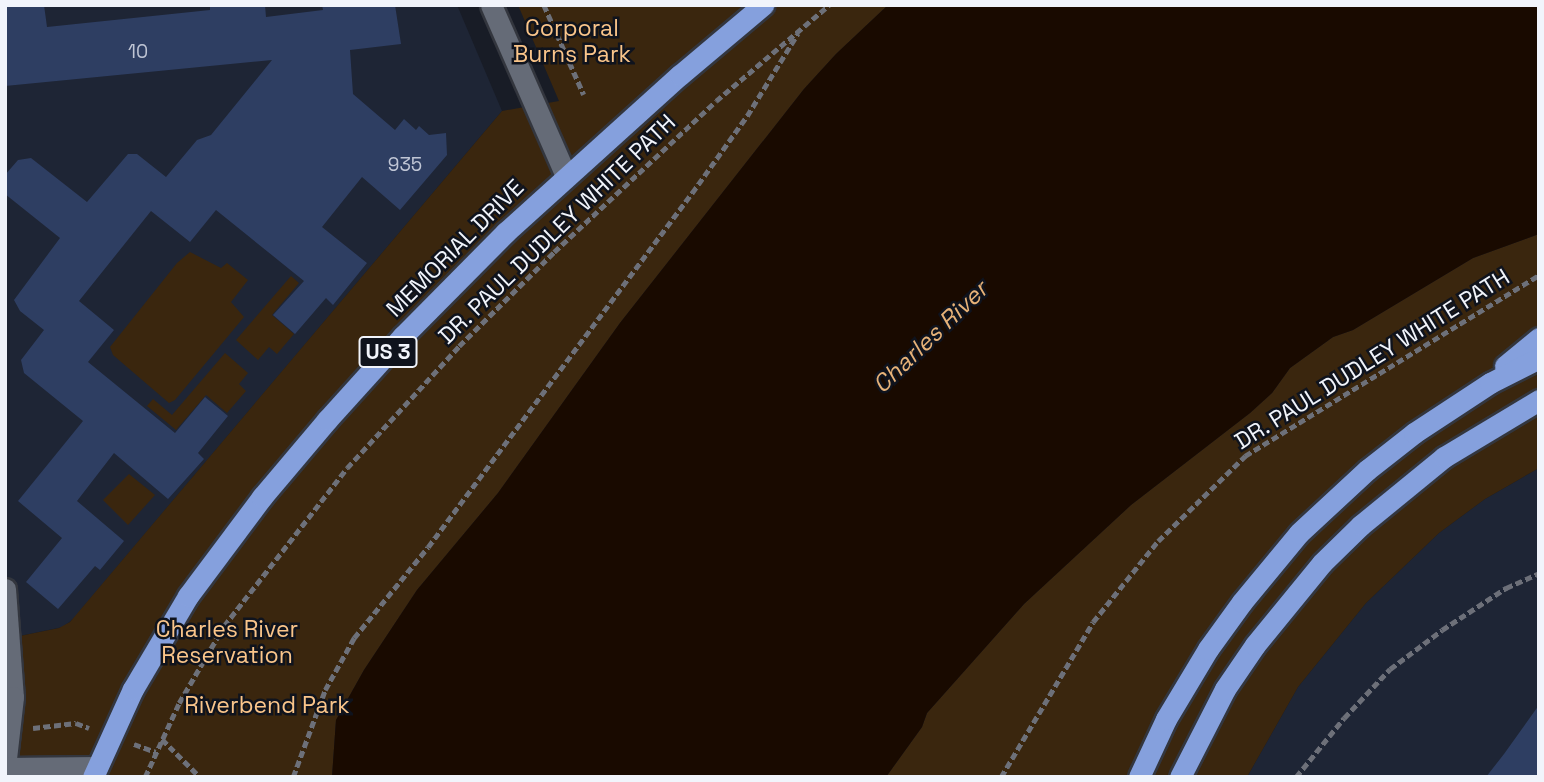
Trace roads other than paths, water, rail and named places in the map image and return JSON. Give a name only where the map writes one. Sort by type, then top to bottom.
[{"type":"highway","name":"MEMORIAL DRIVE","points":[[95,772],[133,689],[171,623],[262,497],[403,336],[488,250],[566,176],[763,5]]},
{"type":"highway","points":[[1139,777],[1193,673],[1278,556],[1323,509],[1367,470],[1463,400],[1539,338]]},
{"type":"highway","points":[[1463,400],[1539,358]]},
{"type":"highway","points":[[1180,777],[1198,738],[1240,667],[1322,563],[1361,524],[1444,457],[1539,400]]},
{"type":"street","points":[[491,5],[566,176]]},
{"type":"street","points":[[5,589],[13,683],[12,732],[5,767],[95,772]]},
{"type":"water","name":"Charles River","points":[[888,5],[1539,5],[1539,234],[1473,258],[1353,330],[1333,337],[1290,368],[1272,393],[1250,413],[1131,505],[1024,604],[927,713],[922,727],[886,777],[332,777],[336,720],[364,670],[417,590],[498,493],[620,323],[804,89],[836,54]]},
{"type":"park label","name":"Corporal Burns Park","points":[[572,41]]},
{"type":"park label","name":"Charles River Reservation","points":[[227,642]]},
{"type":"park label","name":"Riverbend Park","points":[[267,705]]}]
